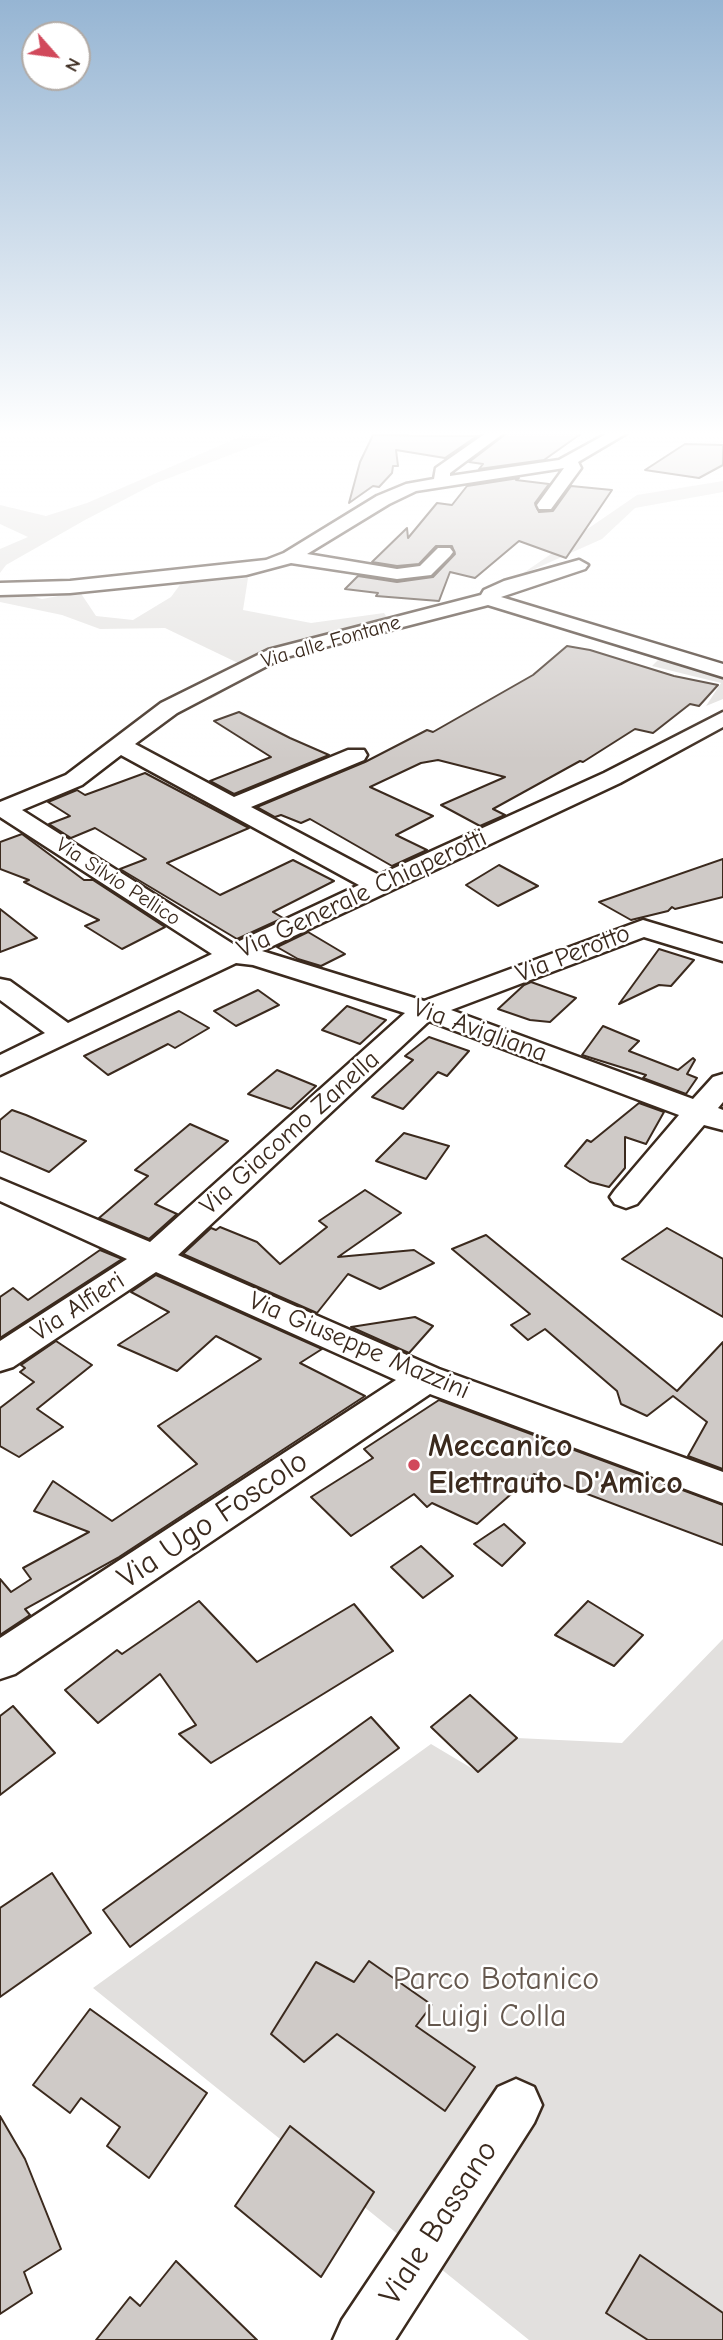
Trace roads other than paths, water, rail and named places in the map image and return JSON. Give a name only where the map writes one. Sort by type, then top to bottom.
[{"type":"street","points":[[0,589],[70,587],[246,570],[289,558],[315,542]]},
{"type":"street","points":[[289,558],[397,574],[425,571],[444,552]]},
{"type":"street","name":"Via alle Fontane","points":[[2,809],[74,780],[169,708],[275,654],[489,599],[491,594],[511,586],[579,565]]},
{"type":"street","points":[[489,599],[723,671]]},
{"type":"street","name":"Via Generale Chiaperotti","points":[[0,1066],[378,885],[612,778],[723,718]]},
{"type":"street","points":[[122,746],[378,885]]},
{"type":"street","points":[[233,806],[356,755]]},
{"type":"street","name":"Via Silvio Pellico","points":[[2,809],[232,955]]},
{"type":"street","name":"Via Perotto","points":[[425,1010],[643,928],[723,953]]},
{"type":"street","name":"Via Avigliana","points":[[232,955],[256,957],[425,1010],[711,1117]]},
{"type":"street","points":[[0,987],[66,1035]]},
{"type":"street","name":"Via Giacomo Zanella","points":[[156,1256],[425,1010]]},
{"type":"street","points":[[626,1197],[711,1117],[723,1083]]},
{"type":"street","name":"Via Giuseppe Mazzini","points":[[0,1189],[426,1378],[723,1488]]},
{"type":"street","name":"Via Alfieri","points":[[0,1358],[156,1256]]},
{"type":"street","name":"Via Ugo Foscolo","points":[[0,1661],[426,1378]]},
{"type":"street","name":"Viale Bassano","points":[[362,2340],[516,2105]]},
{"type":"place","name":"Meccanico Elettrauto D'Amico","points":[[414,1465]]},
{"type":"park label","name":"Parco Botanico Luigi Colla","points":[[496,1998]]}]
